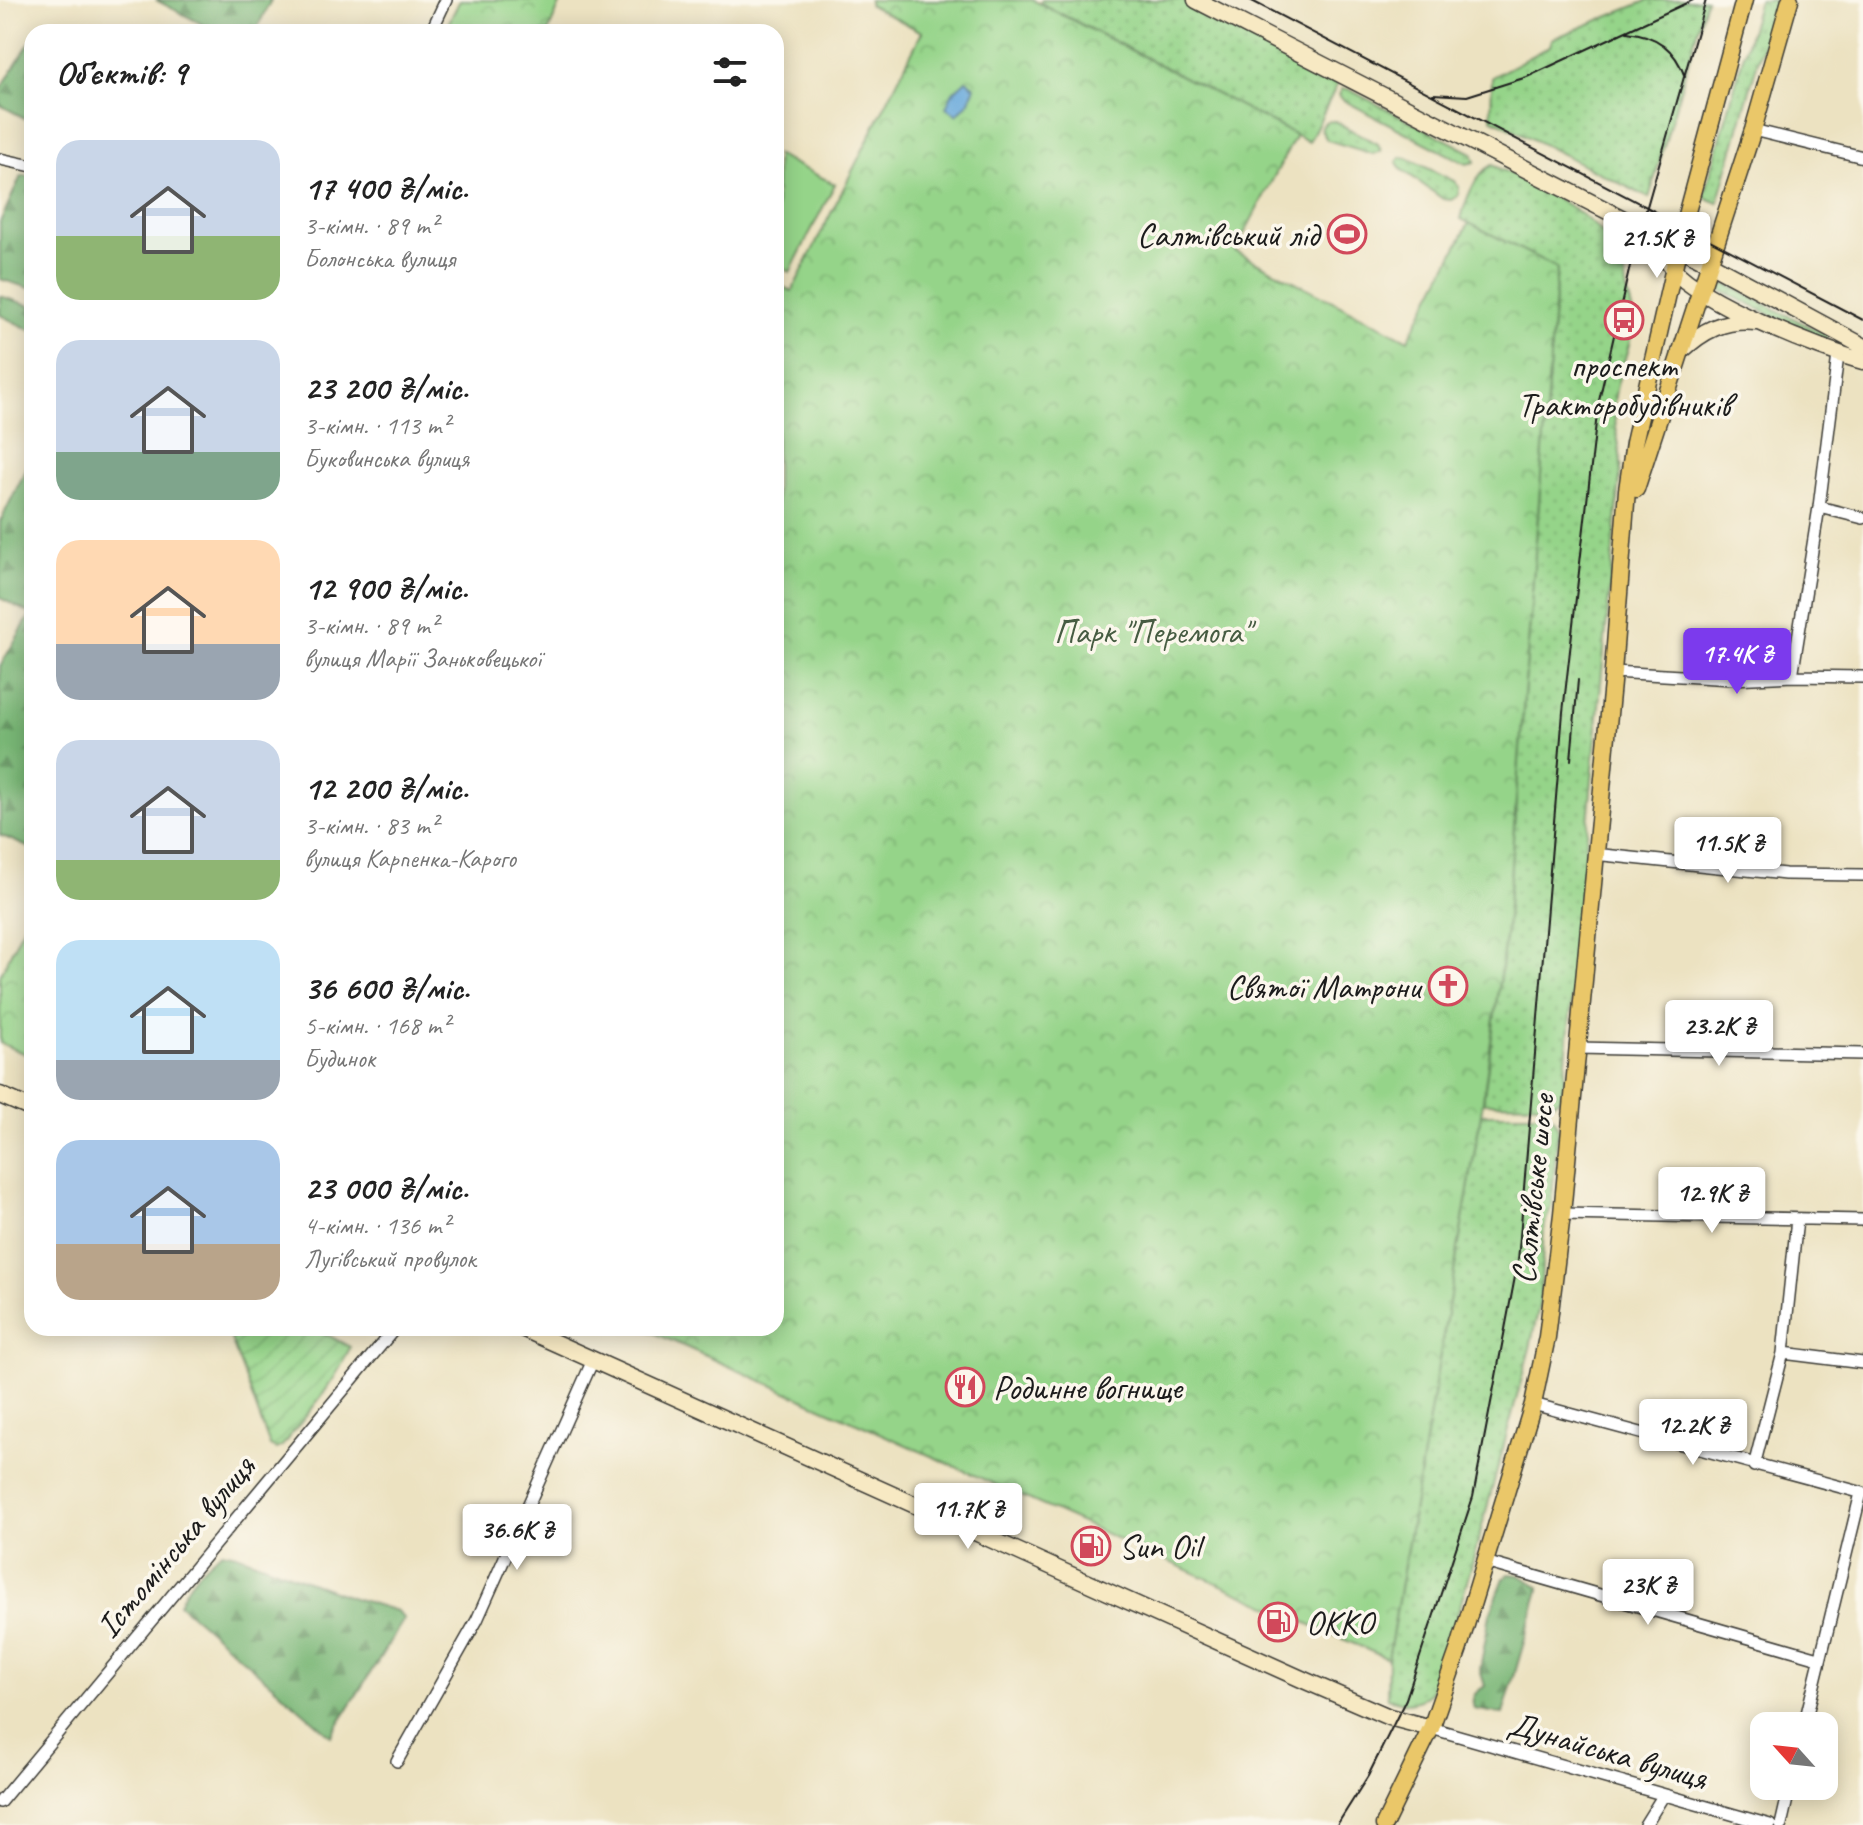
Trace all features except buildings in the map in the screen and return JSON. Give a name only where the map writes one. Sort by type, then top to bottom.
[{"type":"main road","points":[[1196,0],[1709,263],[1863,346]]},
{"type":"main road","name":"Салтівське шосе","points":[[1384,1825],[1431,1728],[1533,1404],[1547,1337],[1562,1214],[1634,443],[1678,248],[1744,0]]},
{"type":"main road","name":"Салтівське шосе","points":[[1624,533],[1643,464],[1753,130],[1790,0]]},
{"type":"main road","points":[[1654,235],[1673,270],[1700,291],[1761,322],[1838,355],[1863,361]]},
{"type":"main road","points":[[1680,352],[1696,336],[1716,325],[1738,320],[1761,322]]},
{"type":"main road","points":[[0,1095],[24,1106]]},
{"type":"main road","points":[[540,1336],[1318,1686],[1389,1717],[1431,1728]]},
{"type":"street","points":[[435,24],[446,0]]},
{"type":"street","points":[[1753,130],[1863,157]]},
{"type":"street","points":[[0,159],[24,164]]},
{"type":"street","points":[[1792,676],[1819,507],[1838,355]]},
{"type":"street","points":[[1819,507],[1863,518]]},
{"type":"street","points":[[1613,672],[1732,679],[1863,677]]},
{"type":"street","points":[[1594,854],[1785,874],[1863,875]]},
{"type":"street","points":[[1577,1048],[1863,1054]]},
{"type":"street","points":[[1562,1214],[1863,1220]]},
{"type":"street","points":[[1754,1466],[1783,1353],[1797,1219]]},
{"type":"street","name":"Істомінська вулиця","points":[[0,1802],[388,1336]]},
{"type":"street","points":[[1783,1353],[1863,1363]]},
{"type":"street","points":[[397,1761],[477,1620],[593,1360]]},
{"type":"street","points":[[1533,1404],[1862,1493],[1807,1712]]},
{"type":"street","points":[[1485,1562],[1819,1658]]},
{"type":"street","name":"Дунайська вулиця","points":[[1431,1728],[1770,1825]]},
{"type":"street","points":[[1645,1825],[1663,1796]]},
{"type":"street","points":[[1781,1825],[1787,1800]]},
{"type":"green space","points":[[156,0],[271,0],[259,24],[202,24]]},
{"type":"green space","points":[[460,0],[562,0],[552,24],[448,24]]},
{"type":"green space","name":"Парк \"Перемога\"","points":[[869,0],[1033,0],[1296,135],[1235,251],[1408,340],[1469,223],[1557,268],[1506,930],[1482,1108],[1388,1659],[661,1336],[784,1336],[784,288],[792,291],[922,32],[869,5]]},
{"type":"green space","points":[[1042,0],[1183,0],[1339,81],[1309,142],[1040,3]]},
{"type":"green space","points":[[1649,0],[1706,0],[1649,198],[1491,118],[1492,77],[1550,46],[1552,39]]},
{"type":"green space","points":[[1759,0],[1775,0],[1718,203],[1704,197]]},
{"type":"green space","points":[[24,52],[24,118],[0,105],[0,90]]},
{"type":"green space","points":[[1342,89],[1348,89],[1472,153],[1475,162],[1466,164],[1343,100],[1339,95]]},
{"type":"green space","points":[[1334,121],[1378,144],[1381,151],[1373,154],[1327,140],[1321,129],[1325,122]]},
{"type":"green space","points":[[1401,157],[1454,181],[1459,187],[1458,196],[1451,200],[1443,199],[1400,168],[1397,162]]},
{"type":"green space","points":[[784,159],[835,184],[790,272],[784,269]]},
{"type":"green space","points":[[1492,165],[1566,204],[1600,231],[1613,246],[1621,263],[1633,317],[1614,404],[1621,468],[1563,1092],[1559,1099],[1550,1104],[1483,1103],[1506,930],[1557,268],[1461,219],[1476,181]]},
{"type":"green space","points":[[21,176],[24,176],[24,286],[0,279],[0,222]]},
{"type":"green space","points":[[1722,282],[1828,336],[1825,341],[1720,290]]},
{"type":"green space","points":[[0,296],[24,304],[24,327],[0,315]]},
{"type":"green space","points":[[24,473],[24,610],[0,598],[0,522]]},
{"type":"green space","points":[[24,626],[24,846],[0,835],[0,666]]},
{"type":"green space","points":[[24,925],[24,1054],[0,1043],[0,976]]},
{"type":"green space","points":[[1481,1114],[1546,1114],[1554,1118],[1558,1129],[1551,1207],[1544,1226],[1540,1301],[1470,1571],[1439,1676],[1430,1692],[1420,1700],[1409,1703],[1387,1698],[1388,1659]]},
{"type":"green space","points":[[230,1336],[330,1336],[350,1347],[320,1398],[282,1446],[276,1449],[270,1446]]},
{"type":"green space","points":[[222,1551],[397,1611],[404,1619],[331,1736],[179,1604],[196,1575]]},
{"type":"green space","points":[[1509,1574],[1519,1575],[1540,1587],[1503,1714],[1474,1709],[1473,1698],[1485,1686],[1480,1670],[1490,1614],[1504,1578]]},
{"type":"water","points":[[966,80],[975,87],[968,103],[957,115],[946,107],[953,92]]},
{"type":"tram line","points":[[1250,0],[1863,320]]},
{"type":"tram line","points":[[1433,94],[1467,96],[1527,77],[1693,0]]},
{"type":"tram line","points":[[1337,1825],[1368,1776],[1406,1699],[1473,1497],[1518,1261],[1563,712],[1598,405],[1630,266],[1706,0]]},
{"type":"tram line","points":[[1627,32],[1647,36],[1664,45],[1685,77]]},
{"type":"tram line","points":[[1571,760],[1578,680]]},
{"type":"place","name":"Салтівський лід","points":[[1347,234]]},
{"type":"place","name":"проспект Тракторобудівників","points":[[1624,320]]},
{"type":"place","name":"Святої Матрони","points":[[1448,986]]},
{"type":"place","name":"Родинне вогнище","points":[[965,1387]]},
{"type":"place","name":"Sun Oil","points":[[1091,1546]]},
{"type":"place","name":"ОККО","points":[[1278,1622]]}]
